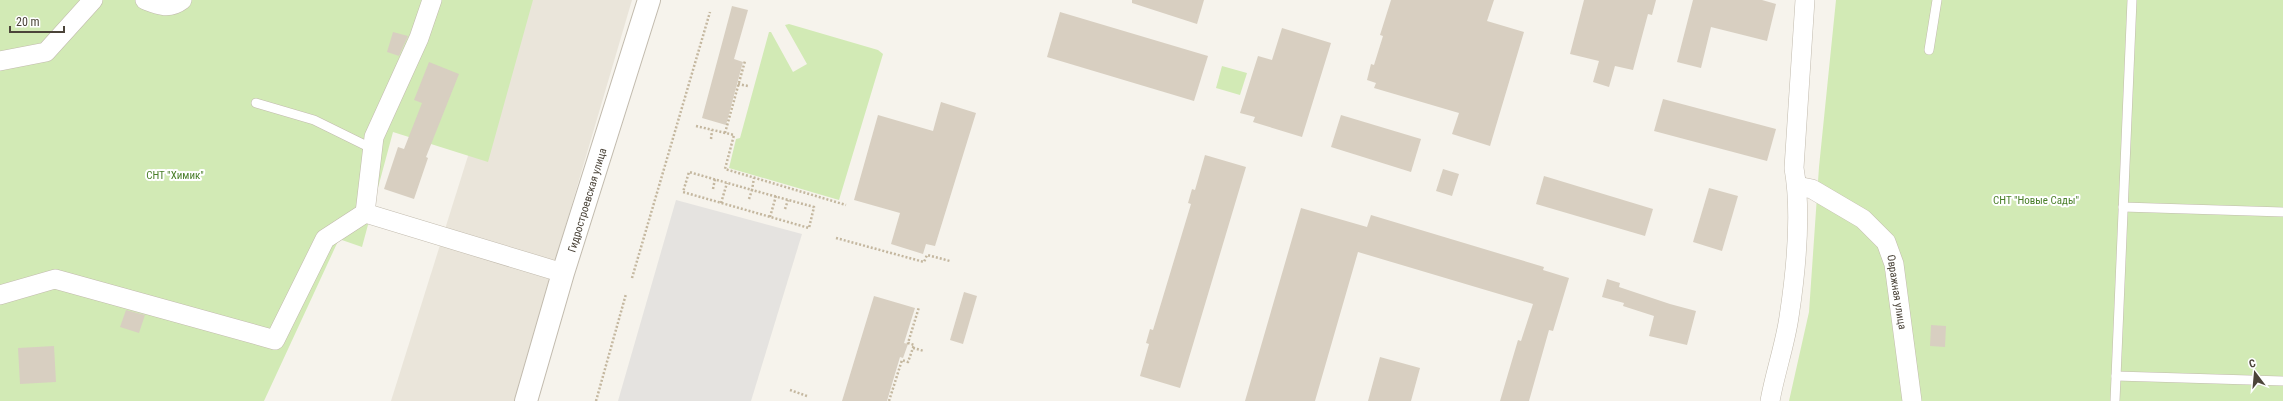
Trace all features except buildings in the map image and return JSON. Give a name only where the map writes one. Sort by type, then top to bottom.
[{"type":"street","points":[[0,61],[46,52],[93,0]]},
{"type":"street","points":[[145,0],[160,6],[174,6],[182,0]]},
{"type":"street","points":[[365,213],[374,137],[419,38],[432,0]]},
{"type":"street","name":"Гидростроевская улица","points":[[526,401],[563,274],[649,0]]},
{"type":"street","points":[[1770,401],[1789,319],[1796,238],[1797,186],[1794,168],[1805,0]]},
{"type":"street","name":"Овражная улица","points":[[1797,186],[1812,189],[1863,220],[1886,242],[1894,264],[1912,401]]},
{"type":"street","points":[[0,295],[55,279],[275,340],[325,238],[365,213],[563,274]]},
{"type":"lane","points":[[1929,50],[1937,0]]},
{"type":"lane","points":[[2115,401],[2132,0]]},
{"type":"lane","points":[[256,103],[314,120],[373,149]]},
{"type":"lane","points":[[2123,208],[2283,212]]},
{"type":"lane","points":[[2116,376],[2283,381]]},
{"type":"path","points":[[632,278],[710,12]]},
{"type":"path","points":[[725,133],[745,61]]},
{"type":"path","points":[[738,84],[748,86]]},
{"type":"path","points":[[696,126],[734,135],[725,169],[846,205]]},
{"type":"path","points":[[711,139],[712,130]]},
{"type":"path","points":[[689,172],[727,182],[814,207],[809,228],[683,192],[689,172]]},
{"type":"path","points":[[749,199],[754,178]]},
{"type":"path","points":[[713,189],[715,179]]},
{"type":"path","points":[[721,203],[727,182]]},
{"type":"path","points":[[770,217],[776,196]]},
{"type":"path","points":[[785,209],[788,200]]},
{"type":"path","points":[[836,238],[924,262],[927,255],[950,261]]},
{"type":"path","points":[[596,401],[626,294]]},
{"type":"path","points":[[889,401],[902,360],[908,362],[914,345],[908,343],[919,307]]},
{"type":"path","points":[[913,348],[924,351]]},
{"type":"path","points":[[790,390],[807,396]]},
{"type":"shaded area","points":[[517,0],[632,0],[514,401],[391,401]]},
{"type":"shaded area","points":[[676,200],[802,234],[751,401],[618,401]]},
{"type":"green space","name":"СНТ \"Химик\"","points":[[0,0],[533,0],[488,162],[393,132],[362,247],[339,239],[264,401],[0,401]]},
{"type":"green space","name":"СНТ \"Новые Сады\"","points":[[1836,0],[2283,0],[2283,401],[1789,401],[1809,312],[1819,167]]},
{"type":"green space","points":[[789,24],[878,50],[883,54],[839,200],[729,168],[736,139],[740,138],[769,32],[771,32],[793,72],[807,64],[785,25]]},
{"type":"green space","points":[[1222,66],[1247,73],[1240,95],[1216,88]]}]
